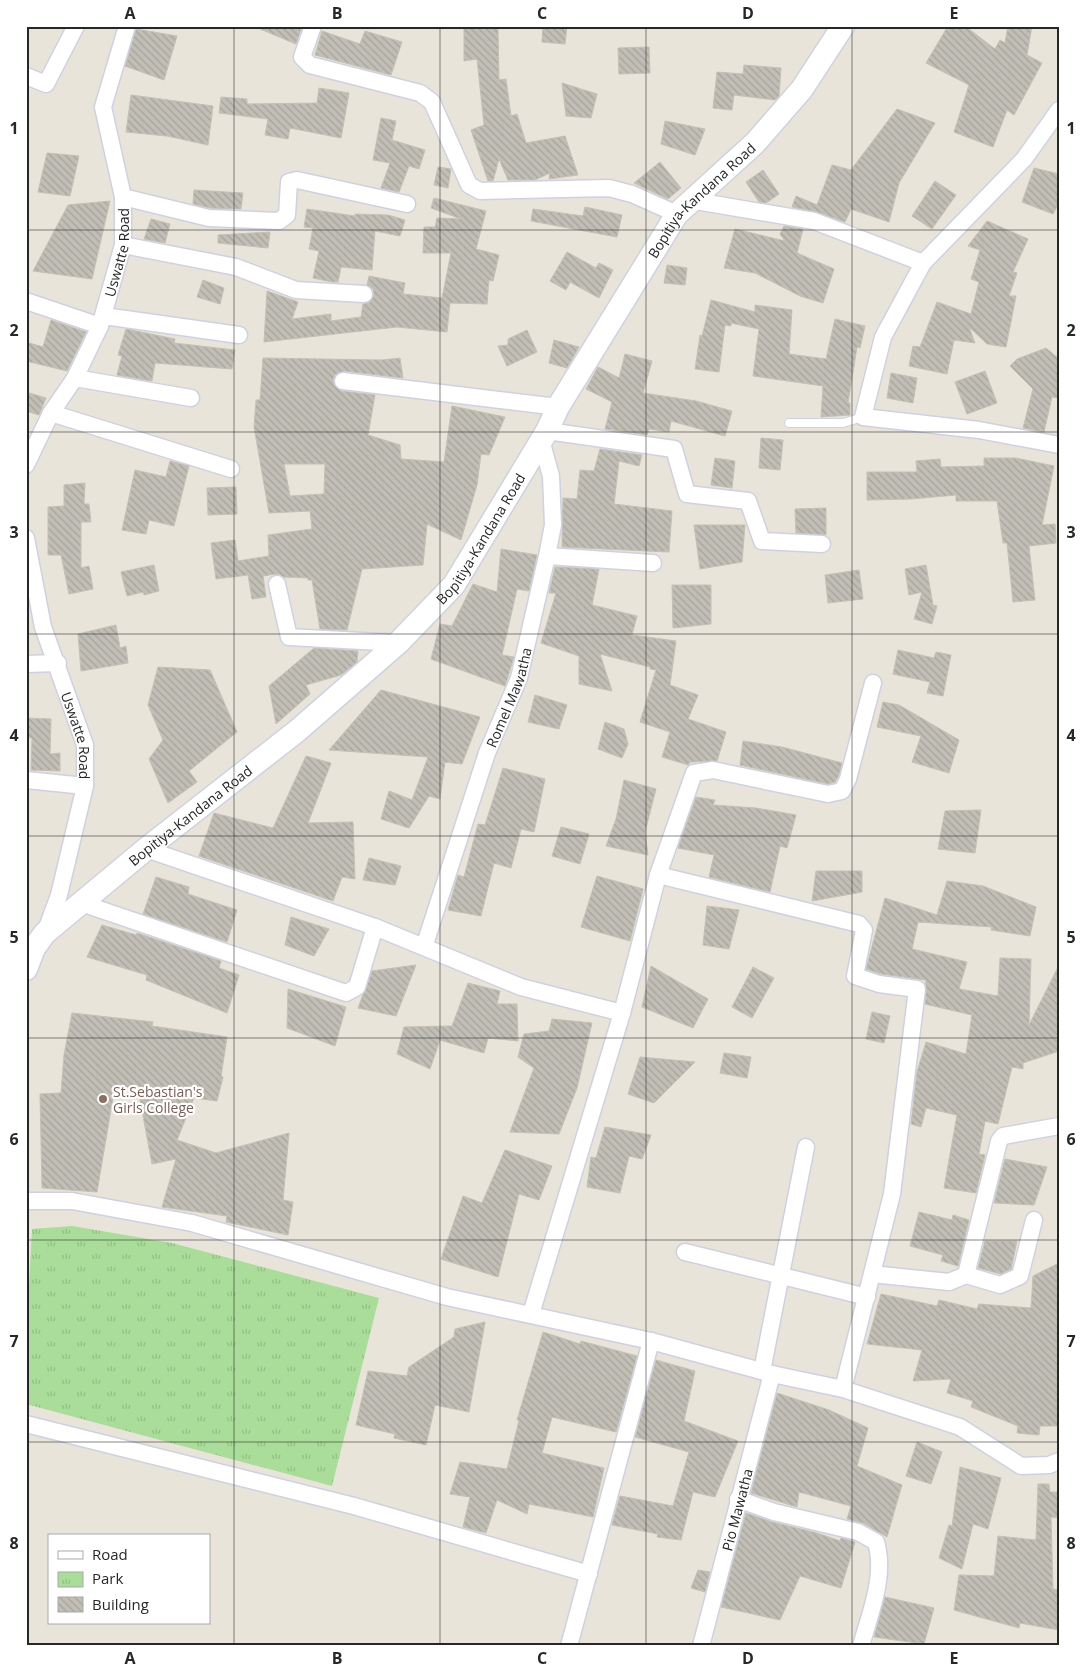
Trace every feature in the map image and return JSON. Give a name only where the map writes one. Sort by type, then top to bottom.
[{"type":"street","points":[[26,76],[46,84],[76,26]]},
{"type":"street","name":"Uswatte Road","points":[[26,465],[50,414],[75,378],[102,321],[123,245],[123,197],[103,107],[127,26]]},
{"type":"street","points":[[313,26],[302,57],[310,65],[420,94],[432,102],[469,185],[480,192],[609,188],[683,207],[814,221],[923,263]]},
{"type":"street","name":"Bopitiya-Kandana Road","points":[[26,969],[34,948],[46,933],[146,849],[297,731],[398,643],[454,585],[544,435],[558,407],[683,207],[755,143],[773,123],[802,89],[843,26]]},
{"type":"street","points":[[1059,110],[1024,159],[923,263],[883,337],[863,417],[979,430],[1059,445]]},
{"type":"street","points":[[123,197],[209,218],[279,221],[287,215],[289,182],[297,180],[407,204]]},
{"type":"street","points":[[123,245],[236,268],[296,290],[364,294]]},
{"type":"street","points":[[26,301],[102,321],[239,334]]},
{"type":"street","points":[[75,378],[191,398]]},
{"type":"street","points":[[343,381],[558,407]]},
{"type":"street","points":[[50,414],[231,469]]},
{"type":"street","points":[[544,435],[674,449],[687,494],[748,501],[762,541],[822,544]]},
{"type":"street","name":"Romel Mawatha","points":[[424,948],[487,753],[519,678],[553,525],[551,476],[544,435]]},
{"type":"street","name":"Uswatte Road","points":[[26,538],[43,627],[58,663],[85,745],[85,786],[59,894],[46,933]]},
{"type":"street","points":[[547,556],[653,563]]},
{"type":"street","points":[[277,584],[289,637],[398,643]]},
{"type":"street","points":[[26,664],[58,663]]},
{"type":"street","points":[[531,1314],[622,1013],[658,876],[694,773],[713,770],[828,794],[842,791],[848,779],[872,683]]},
{"type":"street","points":[[26,780],[85,786]]},
{"type":"street","points":[[146,849],[375,927],[521,986],[622,1013]]},
{"type":"street","points":[[658,876],[859,924],[864,930],[855,976],[879,984],[917,989],[892,1194],[843,1389]]},
{"type":"street","points":[[81,903],[346,993],[357,988],[375,927]]},
{"type":"street","points":[[966,1275],[999,1141],[1003,1136],[1059,1126]]},
{"type":"street","name":"Pio Mawatha","points":[[701,1646],[738,1499],[767,1372],[781,1275],[806,1147]]},
{"type":"street","points":[[26,1201],[72,1201],[192,1223],[446,1297],[651,1341],[767,1372],[843,1389],[960,1427],[1021,1466],[1049,1465],[1059,1461]]},
{"type":"street","points":[[872,1274],[950,1282],[966,1275],[1000,1285],[1020,1276],[1034,1220]]},
{"type":"street","points":[[685,1252],[867,1297]]},
{"type":"street","points":[[569,1646],[651,1341]]},
{"type":"street","points":[[26,1424],[354,1506],[588,1574]]},
{"type":"street","points":[[738,1499],[774,1512],[858,1532],[876,1542],[879,1553],[880,1576],[861,1646]]},
{"type":"lane","points":[[789,423],[844,422],[863,417]]},
{"type":"green space","points":[[72,1226],[172,1243],[379,1298],[332,1486],[26,1404],[26,1343],[32,1229]]},
{"type":"building","points":[[253,26],[302,26],[296,44]]},
{"type":"building","points":[[464,26],[498,29],[499,80],[506,79],[511,116],[517,114],[526,143],[565,136],[578,175],[549,179],[550,173],[535,180],[508,180],[499,159],[493,181],[488,181],[471,130],[484,125],[477,59],[464,61]]},
{"type":"building","points":[[543,26],[567,26],[565,44],[542,42]]},
{"type":"building","points":[[948,26],[965,26],[995,49],[1000,40],[1005,43],[1008,26],[1032,26],[1027,55],[1042,63],[1014,115],[1007,110],[993,147],[954,132],[969,85],[926,63]]},
{"type":"building","points":[[136,29],[177,36],[164,80],[125,66]]},
{"type":"building","points":[[322,31],[360,44],[365,31],[402,42],[391,75],[315,55]]},
{"type":"building","points":[[649,47],[650,73],[619,74],[618,48]]},
{"type":"building","points":[[744,65],[781,68],[779,96],[775,100],[734,95],[732,110],[713,108],[717,72],[743,74]]},
{"type":"building","points":[[562,83],[597,94],[591,118],[566,116]]},
{"type":"building","points":[[319,88],[349,93],[341,138],[290,128],[288,139],[265,135],[268,119],[219,113],[221,97],[247,99],[247,104],[317,103]]},
{"type":"building","points":[[131,95],[213,106],[208,145],[167,136],[126,132]]},
{"type":"building","points":[[897,109],[935,123],[899,183],[889,222],[851,209],[845,222],[817,212],[792,207],[796,196],[817,205],[832,165],[851,170]]},
{"type":"building","points":[[381,118],[396,121],[392,140],[425,150],[419,169],[409,166],[399,192],[381,188],[390,163],[373,160]]},
{"type":"building","points":[[665,121],[705,129],[695,155],[661,144]]},
{"type":"building","points":[[47,153],[79,156],[70,196],[38,192]]},
{"type":"building","points":[[660,162],[681,188],[668,199],[634,183]]},
{"type":"building","points":[[438,167],[451,169],[448,188],[434,185]]},
{"type":"building","points":[[1034,168],[1059,174],[1059,203],[1053,214],[1022,202]]},
{"type":"building","points":[[763,170],[779,194],[766,203],[759,202],[746,182]]},
{"type":"building","points":[[935,181],[956,195],[932,229],[912,216]]},
{"type":"building","points":[[194,190],[243,193],[241,209],[210,208],[193,204]]},
{"type":"building","points":[[434,198],[486,211],[476,249],[499,255],[493,281],[489,280],[487,304],[450,303],[447,332],[397,327],[264,342],[267,291],[298,302],[292,319],[331,314],[331,321],[361,317],[363,304],[369,303],[374,295],[373,289],[367,285],[369,276],[405,283],[403,294],[442,298],[451,253],[423,253],[424,227],[435,227],[437,218],[461,219],[431,208]]},
{"type":"building","points":[[110,201],[92,279],[33,271],[68,205]]},
{"type":"building","points":[[585,207],[622,215],[617,237],[531,221],[533,209],[583,216]]},
{"type":"building","points":[[307,209],[355,216],[355,214],[388,215],[405,220],[400,236],[375,231],[372,270],[341,267],[338,282],[332,282],[313,278],[319,251],[309,249],[313,228],[304,227]]},
{"type":"building","points":[[151,219],[170,224],[165,243],[144,239]]},
{"type":"building","points":[[987,221],[1028,239],[1013,272],[1017,273],[1009,296],[1016,296],[1006,347],[987,344],[969,327],[975,343],[954,340],[947,374],[909,366],[913,346],[920,347],[937,302],[971,314],[979,282],[971,279],[980,250],[968,246]]},
{"type":"building","points":[[784,226],[803,229],[797,253],[834,269],[823,303],[800,296],[755,273],[724,268],[735,229],[785,241],[780,234]]},
{"type":"building","points":[[270,232],[268,248],[218,243],[218,235]]},
{"type":"building","points":[[567,252],[596,268],[599,263],[613,270],[599,298],[570,282],[566,290],[550,281]]},
{"type":"building","points":[[667,265],[687,268],[685,285],[664,283]]},
{"type":"building","points":[[203,280],[224,288],[220,304],[197,297]]},
{"type":"building","points":[[711,300],[755,312],[755,305],[792,310],[789,354],[826,359],[835,319],[865,326],[860,348],[857,347],[848,403],[850,403],[850,415],[821,417],[823,386],[753,376],[759,329],[731,323],[731,326],[725,325],[719,372],[695,369],[700,335],[702,336]]},
{"type":"building","points":[[51,320],[86,332],[67,371],[26,361],[26,342],[43,347]]},
{"type":"building","points":[[126,329],[175,339],[174,343],[235,350],[232,369],[155,363],[152,381],[117,375],[122,356],[118,355]]},
{"type":"building","points":[[527,330],[537,352],[507,366],[498,346],[508,345],[508,339]]},
{"type":"building","points":[[554,340],[579,347],[567,368],[549,363]]},
{"type":"building","points":[[1046,348],[1059,359],[1059,398],[1052,397],[1044,432],[1023,428],[1033,389],[1010,366],[1017,359]]},
{"type":"building","points":[[625,354],[652,361],[643,393],[696,401],[732,411],[725,436],[671,421],[669,432],[649,429],[647,435],[605,429],[612,402],[586,389],[598,367],[619,378]]},
{"type":"building","points":[[263,358],[382,360],[400,358],[403,378],[344,371],[335,375],[333,380],[334,385],[341,391],[375,395],[368,435],[400,445],[401,459],[444,462],[452,406],[505,417],[489,455],[481,454],[477,485],[461,540],[427,524],[423,565],[362,569],[347,630],[320,629],[312,580],[308,580],[308,578],[284,577],[275,574],[263,576],[266,597],[252,599],[248,575],[216,579],[211,543],[235,540],[238,561],[269,556],[268,535],[312,529],[310,511],[269,513],[254,427],[256,400],[260,400]],"holes":[[[284,464],[325,464],[324,494],[290,496]]]},
{"type":"building","points":[[985,371],[997,403],[967,414],[955,382]]},
{"type":"building","points":[[891,373],[917,378],[913,403],[887,398]]},
{"type":"building","points":[[26,392],[46,398],[39,415],[26,411]]},
{"type":"building","points":[[761,438],[783,440],[780,470],[759,468]]},
{"type":"building","points":[[600,449],[642,455],[639,466],[619,461],[614,504],[672,511],[669,552],[562,547],[563,498],[577,499],[580,470],[594,471]]},
{"type":"building","points":[[715,458],[735,461],[732,488],[711,485]]},
{"type":"building","points":[[984,458],[1016,458],[1054,466],[1042,525],[1055,524],[1056,543],[1029,546],[1035,600],[1013,602],[1007,543],[1003,543],[997,501],[956,501],[956,495],[867,500],[867,472],[917,472],[916,461],[940,459],[941,467],[984,466]]},
{"type":"building","points":[[170,461],[189,466],[174,526],[149,520],[146,534],[122,530],[135,470],[166,477]]},
{"type":"building","points":[[85,483],[84,504],[89,504],[91,522],[81,522],[81,568],[89,566],[93,589],[69,594],[61,555],[48,555],[48,507],[64,506],[64,485]]},
{"type":"building","points":[[236,487],[237,514],[208,515],[207,488]]},
{"type":"building","points":[[826,508],[826,535],[796,533],[795,509]]},
{"type":"building","points":[[694,525],[745,525],[742,562],[700,569]]},
{"type":"building","points":[[501,549],[537,555],[529,591],[517,589],[502,655],[514,657],[505,686],[431,659],[440,624],[452,626],[473,584],[497,592]]},
{"type":"building","points":[[154,565],[159,591],[144,595],[143,592],[127,596],[121,572]]},
{"type":"building","points":[[926,565],[933,605],[937,606],[932,624],[914,619],[922,592],[909,595],[905,569]]},
{"type":"building","points":[[555,567],[599,569],[592,605],[637,616],[632,635],[676,641],[670,685],[698,695],[688,719],[726,732],[717,761],[690,762],[688,765],[662,757],[670,732],[640,722],[656,670],[600,654],[612,691],[579,684],[579,656],[541,643],[556,593],[549,593]]},
{"type":"building","points":[[859,570],[863,599],[828,603],[825,575]]},
{"type":"building","points":[[672,585],[711,585],[711,624],[673,628]]},
{"type":"building","points":[[116,625],[120,648],[126,646],[128,663],[81,671],[78,634]]},
{"type":"building","points":[[314,648],[358,651],[357,662],[341,675],[306,685],[310,694],[276,724],[269,686]]},
{"type":"building","points":[[898,650],[934,658],[936,652],[951,655],[943,696],[927,693],[930,682],[893,674]]},
{"type":"building","points":[[158,667],[210,670],[237,732],[189,771],[197,782],[168,803],[149,759],[163,740],[148,705]]},
{"type":"building","points":[[381,690],[480,717],[462,764],[445,762],[440,799],[429,796],[409,828],[381,819],[389,791],[412,800],[428,757],[329,750]]},
{"type":"building","points":[[535,695],[567,705],[559,729],[528,722]]},
{"type":"building","points":[[883,702],[899,705],[959,740],[949,773],[912,762],[921,736],[877,727]]},
{"type":"building","points":[[26,718],[51,719],[50,754],[60,753],[60,771],[31,770],[32,738],[26,737]]},
{"type":"building","points":[[605,722],[624,729],[628,744],[622,758],[598,749]]},
{"type":"building","points":[[743,741],[782,747],[842,763],[839,775],[835,782],[828,784],[740,765]]},
{"type":"building","points":[[306,756],[331,763],[308,823],[353,822],[355,879],[342,877],[333,901],[199,856],[214,813],[273,828]]},
{"type":"building","points":[[503,768],[545,779],[534,832],[521,829],[511,868],[494,863],[481,916],[448,910],[458,875],[464,877],[478,824],[485,825]]},
{"type":"building","points":[[624,780],[656,789],[645,832],[648,855],[606,846],[616,819]]},
{"type":"building","points":[[696,797],[715,800],[713,805],[756,808],[796,815],[787,848],[780,846],[770,892],[709,877],[714,855],[678,848]]},
{"type":"building","points":[[981,810],[975,853],[938,849],[945,811]]},
{"type":"building","points":[[561,827],[589,834],[580,864],[552,856]]},
{"type":"building","points":[[369,858],[401,866],[395,885],[363,880]]},
{"type":"building","points":[[816,871],[862,871],[862,892],[812,901]]},
{"type":"building","points":[[597,876],[643,889],[630,941],[581,927]]},
{"type":"building","points":[[156,877],[189,887],[188,894],[237,910],[227,942],[143,914]]},
{"type":"building","points":[[947,881],[983,886],[1036,907],[1030,936],[991,930],[992,927],[918,922],[912,949],[967,962],[959,989],[998,996],[1000,958],[1031,959],[1029,1025],[1059,965],[1059,1051],[1023,1063],[1023,1069],[1012,1067],[998,1124],[985,1121],[979,1154],[985,1155],[976,1193],[944,1188],[957,1115],[926,1108],[921,1127],[911,1124],[917,1072],[926,1042],[966,1054],[972,1015],[925,1004],[926,980],[881,974],[866,969],[885,898],[937,915]]},
{"type":"building","points":[[707,906],[739,910],[729,949],[703,945]]},
{"type":"building","points":[[291,917],[329,929],[314,956],[285,945]]},
{"type":"building","points":[[102,925],[136,935],[137,933],[221,961],[219,968],[239,975],[227,1013],[146,980],[147,975],[87,957]]},
{"type":"building","points":[[416,965],[396,1016],[358,1008],[372,971]]},
{"type":"building","points":[[651,966],[708,999],[693,1028],[642,1007]]},
{"type":"building","points":[[753,967],[774,978],[752,1018],[732,1007]]},
{"type":"building","points":[[468,983],[500,991],[497,1004],[517,1004],[518,1041],[488,1038],[484,1053],[440,1040],[430,1069],[397,1054],[404,1027],[452,1026]]},
{"type":"building","points":[[288,989],[346,1007],[335,1046],[287,1028]]},
{"type":"building","points":[[872,1012],[890,1016],[884,1043],[866,1039]]},
{"type":"building","points":[[72,1013],[153,1022],[152,1026],[227,1037],[221,1076],[223,1077],[217,1101],[194,1098],[177,1140],[216,1153],[289,1133],[283,1200],[293,1202],[288,1235],[226,1222],[227,1216],[162,1207],[176,1159],[152,1164],[138,1089],[115,1086],[97,1192],[42,1188],[40,1094],[61,1093],[64,1055]]},
{"type":"building","points":[[552,1019],[592,1023],[577,1088],[559,1134],[510,1132],[534,1068],[518,1057],[524,1034],[549,1031]]},
{"type":"building","points":[[724,1053],[751,1057],[747,1078],[720,1073]]},
{"type":"building","points":[[640,1057],[695,1062],[654,1103],[628,1094]]},
{"type":"building","points":[[605,1127],[651,1135],[642,1159],[629,1156],[620,1193],[587,1187],[591,1157],[596,1158]]},
{"type":"building","points":[[505,1150],[552,1166],[539,1200],[519,1194],[498,1277],[441,1259],[463,1196],[482,1203]]},
{"type":"building","points":[[1005,1159],[1047,1167],[1034,1205],[994,1203]]},
{"type":"building","points":[[919,1212],[952,1220],[953,1215],[969,1220],[958,1266],[941,1261],[943,1255],[910,1246]]},
{"type":"building","points":[[985,1241],[1017,1241],[1011,1269],[1001,1274],[978,1268]]},
{"type":"building","points":[[1059,1263],[1059,1426],[1040,1426],[1039,1435],[1017,1433],[1018,1426],[971,1407],[973,1401],[947,1393],[951,1379],[913,1381],[922,1350],[867,1344],[881,1294],[937,1306],[939,1300],[977,1309],[979,1304],[1031,1308],[1033,1276]]},
{"type":"building","points":[[485,1322],[469,1412],[435,1405],[426,1445],[394,1438],[395,1434],[356,1425],[368,1371],[407,1376],[409,1367],[454,1337],[455,1329]]},
{"type":"building","points":[[543,1332],[580,1344],[581,1341],[637,1356],[616,1432],[552,1417],[542,1453],[604,1468],[593,1517],[529,1504],[527,1514],[497,1500],[486,1533],[463,1527],[470,1497],[450,1494],[460,1462],[507,1469],[519,1420],[517,1420]]},
{"type":"building","points":[[656,1360],[695,1371],[684,1421],[738,1441],[715,1497],[693,1492],[681,1540],[657,1537],[658,1534],[612,1525],[620,1496],[673,1506],[689,1452],[635,1437]]},
{"type":"building","points":[[777,1393],[829,1410],[868,1428],[857,1466],[902,1485],[887,1537],[863,1523],[847,1519],[851,1506],[799,1492],[797,1507],[751,1493]]},
{"type":"building","points":[[917,1442],[942,1452],[931,1484],[906,1476]]},
{"type":"building","points":[[960,1467],[1001,1478],[988,1529],[973,1524],[962,1569],[939,1558],[949,1525],[952,1526]]},
{"type":"building","points":[[1038,1484],[1049,1484],[1050,1492],[1059,1492],[1059,1518],[1051,1517],[1053,1589],[1059,1590],[1059,1630],[1020,1623],[1019,1628],[954,1610],[959,1575],[994,1576],[998,1536],[1036,1540]]},
{"type":"building","points":[[746,1513],[840,1541],[841,1538],[855,1542],[841,1588],[800,1576],[780,1620],[721,1607]]},
{"type":"building","points":[[698,1570],[710,1572],[705,1592],[691,1588]]},
{"type":"building","points":[[885,1597],[934,1608],[924,1644],[874,1637]]},
{"type":"place","name":"St.Sebastian's Girls College","points":[[103,1099]]}]
